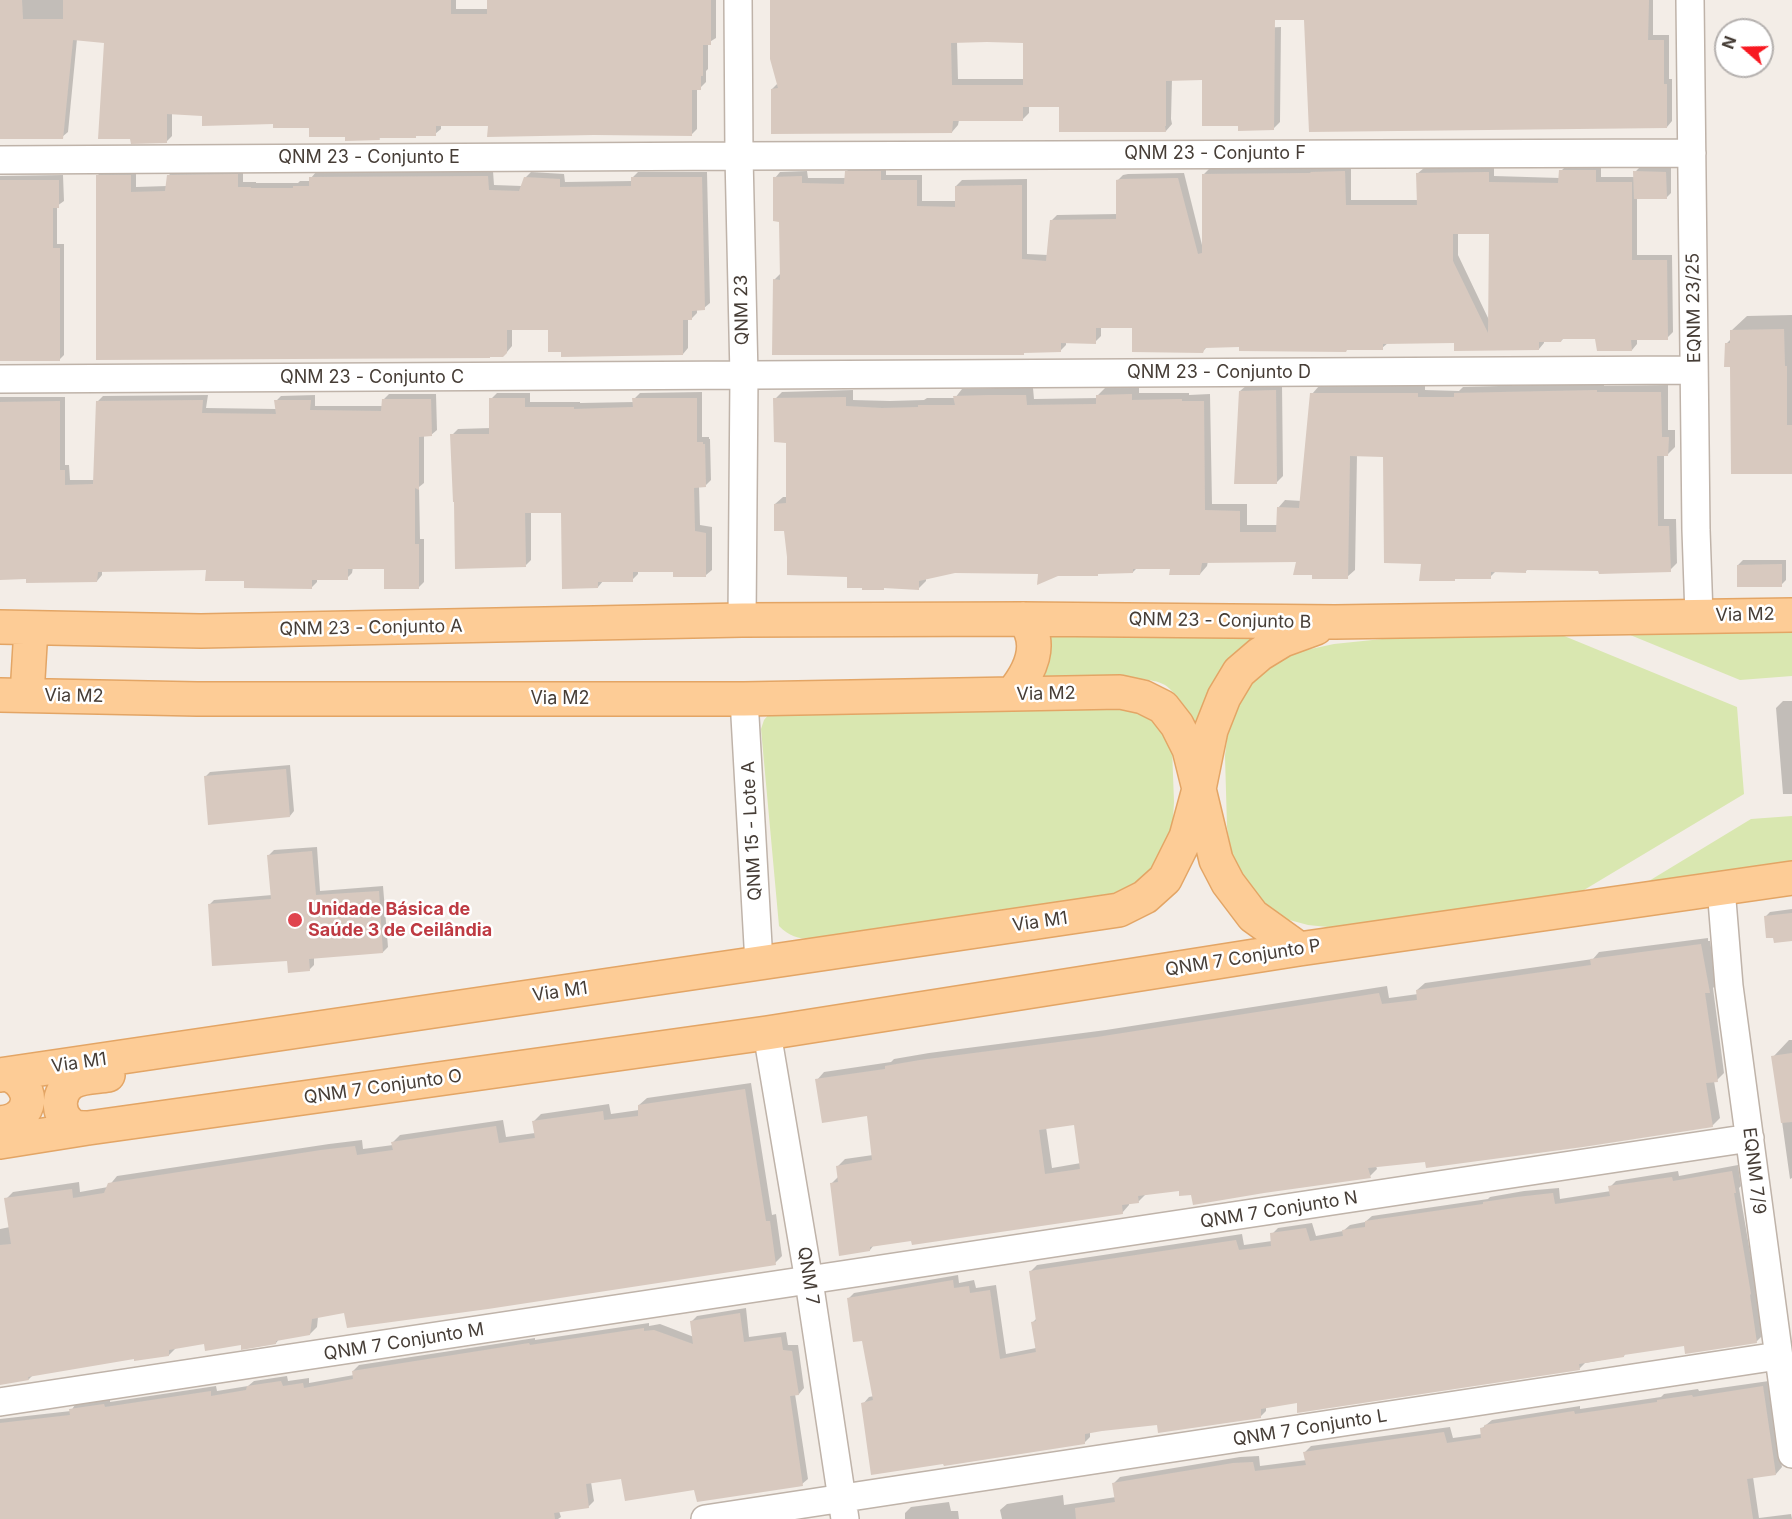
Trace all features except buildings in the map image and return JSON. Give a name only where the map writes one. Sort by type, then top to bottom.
[{"type":"main road","name":"Via M2","points":[[1699,616],[1792,615]]},
{"type":"main road","name":"QNM 23 - Conjunto B","points":[[742,620],[1023,619],[1335,622],[1699,616]]},
{"type":"main road","points":[[1012,694],[1028,672],[1033,653],[1034,637],[1030,627],[1023,619]]},
{"type":"main road","name":"QNM 23 - Conjunto A","points":[[16,627],[201,631],[742,620]]},
{"type":"main road","name":"Via M1","points":[[3,1074],[1119,910],[1145,897],[1165,879],[1186,837],[1211,730],[1224,697],[1239,672],[1260,654],[1283,639],[1335,622]]},
{"type":"main road","points":[[14,695],[16,627]]},
{"type":"main road","name":"Via M2","points":[[14,695],[197,699],[744,699],[1120,692],[1143,697],[1162,707],[1177,725],[1189,749],[1216,860],[1228,883],[1253,916],[1299,949]]},
{"type":"main road","points":[[1721,888],[1792,878]]},
{"type":"main road","name":"QNM 7 Conjunto P","points":[[767,1033],[1299,949],[1721,888]]},
{"type":"main road","points":[[88,1128],[78,1128],[69,1123],[60,1107],[64,1091],[74,1081],[262,1054],[340,1025]]},
{"type":"main road","name":"QNM 7 Conjunto O","points":[[0,1142],[767,1033]]},
{"type":"main road","points":[[0,1123],[17,1118],[26,1107],[28,1098],[22,1082],[14,1076],[3,1074]]},
{"type":"street","name":"QNM 23","points":[[738,0],[744,376],[742,620]]},
{"type":"street","name":"EQNM 23/25","points":[[1690,0],[1699,616]]},
{"type":"street","name":"QNM 23 - Conjunto F","points":[[739,156],[1692,153]]},
{"type":"street","name":"QNM 23 - Conjunto E","points":[[0,160],[739,156]]},
{"type":"street","name":"QNM 23 - Conjunto D","points":[[744,376],[1694,370]]},
{"type":"street","name":"QNM 23 - Conjunto C","points":[[0,379],[744,376]]},
{"type":"street","name":"QNM 15 - Lote A","points":[[744,699],[759,963]]},
{"type":"street","name":"EQNM 7/9","points":[[1721,888],[1729,986],[1792,1454]]},
{"type":"street","name":"QNM 7","points":[[767,1033],[809,1281],[843,1509]]},
{"type":"street","name":"QNM 7 Conjunto N","points":[[809,1281],[1750,1138]]},
{"type":"street","name":"QNM 7 Conjunto M","points":[[0,1402],[809,1281]]},
{"type":"street","name":"QNM 7 Conjunto L","points":[[705,1519],[843,1509],[1778,1356]]},
{"type":"green space","points":[[1618,630],[1792,630],[1792,676],[1740,680]]},
{"type":"green space","points":[[1552,631],[1737,707],[1744,794],[1574,896],[1347,929],[1308,925],[1282,918],[1266,909],[1238,873],[1227,827],[1225,756],[1228,730],[1236,705],[1252,679],[1279,659],[1334,644],[1440,633]]},
{"type":"green space","points":[[1269,633],[1200,731],[1175,694],[1159,683],[1142,679],[1040,679],[1050,658],[1050,634]]},
{"type":"green space","points":[[1125,705],[1159,724],[1172,747],[1174,802],[1172,835],[1166,855],[1139,885],[1110,896],[812,939],[794,936],[779,926],[761,729],[770,713]]},
{"type":"green space","points":[[1792,816],[1792,865],[1639,887],[1751,819]]},
{"type":"place","name":"Unidade Básica de Saúde 3 de Ceilândia","points":[[295,920]]}]
